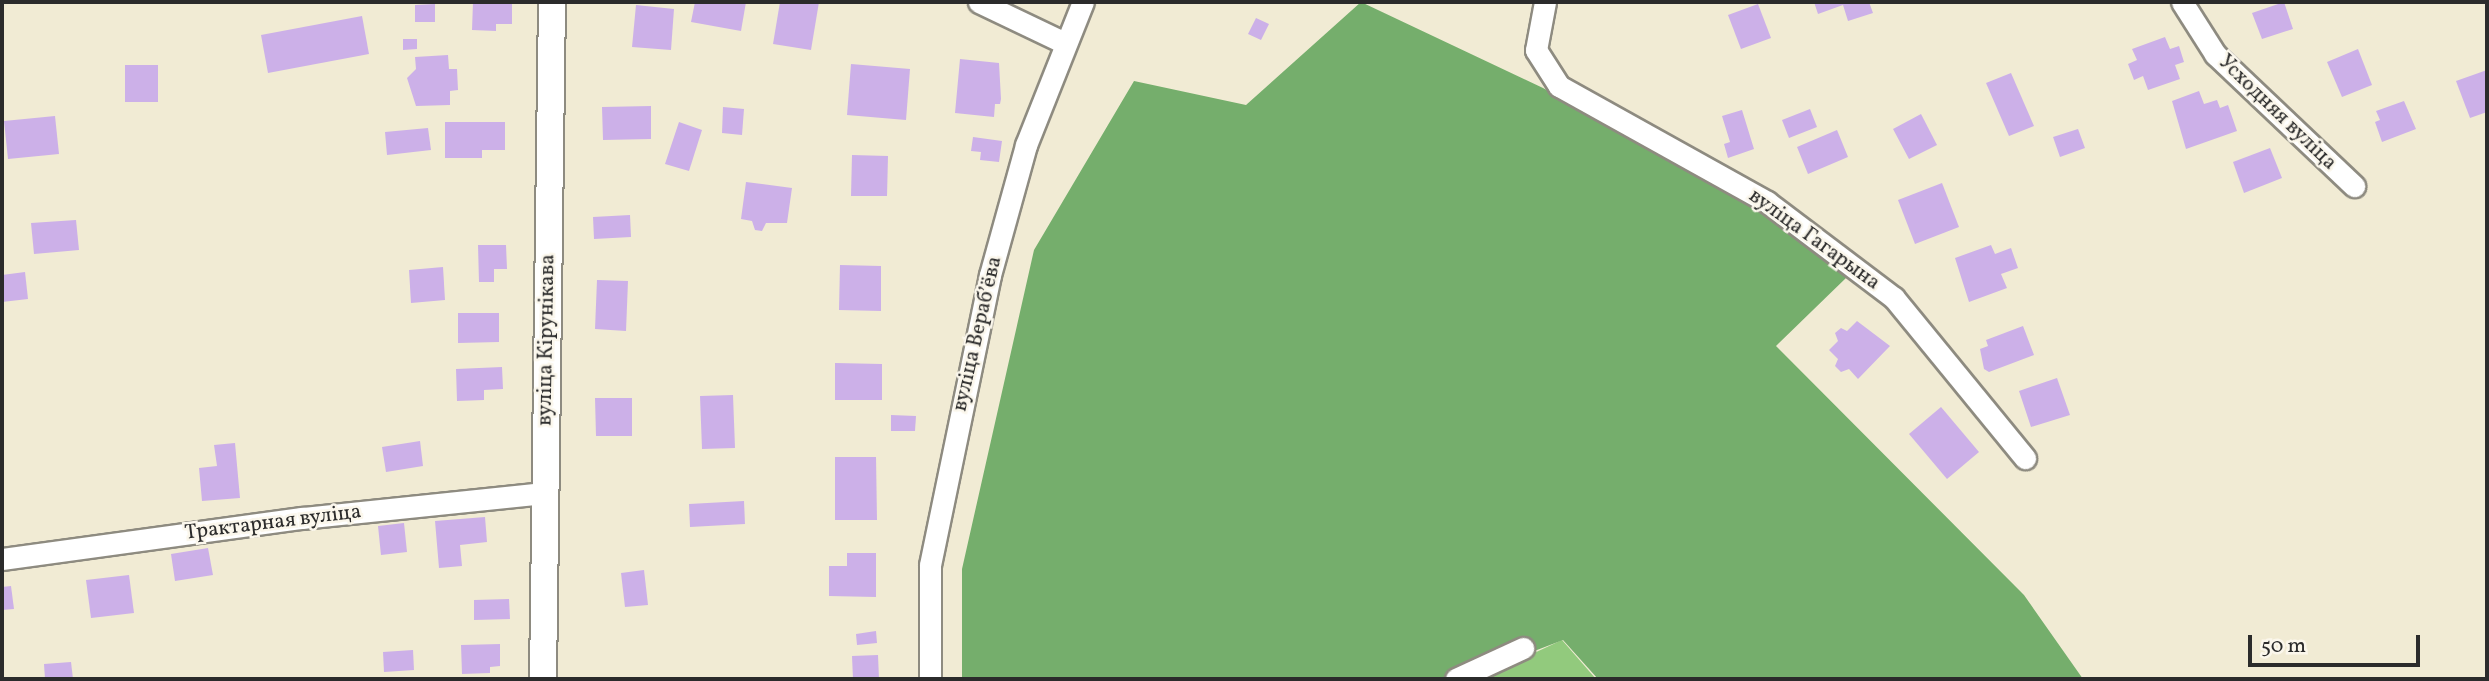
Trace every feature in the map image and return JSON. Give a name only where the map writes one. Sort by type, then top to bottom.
[{"type":"street","name":"вуліца Кірунікава","points":[[543,679],[552,2]]},
{"type":"street","points":[[979,2],[1065,43]]},
{"type":"street","name":"вуліца Верабʼёва","points":[[930,679],[930,565],[958,422],[997,249],[1027,145],[1083,2]]},
{"type":"street","name":"вуліца Гагарына","points":[[1545,2],[1536,50],[1559,86],[1767,202],[1894,298],[2025,458]]},
{"type":"street","name":"Усходняя вуліца","points":[[2182,2],[2215,54],[2354,186]]},
{"type":"street","name":"Трактарная вуліца","points":[[2,559],[302,517],[546,493]]},
{"type":"street","points":[[1456,679],[1523,648]]},
{"type":"green space","points":[[1361,2],[1543,88],[1760,210],[1847,277],[1776,346],[2024,595],[2083,679],[1598,679],[1563,640],[1461,679],[962,679],[962,569],[1034,250],[1134,81],[1246,105]]},
{"type":"green space","points":[[1562,640],[1596,679],[1478,679]]},
{"type":"building","points":[[473,2],[512,2],[512,24],[496,24],[496,31],[472,30]]},
{"type":"building","points":[[695,2],[746,2],[741,31],[691,22]]},
{"type":"building","points":[[780,2],[819,2],[811,50],[773,44]]},
{"type":"building","points":[[1814,2],[1869,2],[1873,13],[1848,21],[1843,5],[1818,14]]},
{"type":"building","points":[[2284,2],[2293,29],[2262,39],[2252,13]]},
{"type":"building","points":[[435,4],[435,22],[415,22],[415,5]]},
{"type":"building","points":[[1758,4],[1771,38],[1741,49],[1728,15]]},
{"type":"building","points":[[636,5],[674,9],[671,50],[632,47]]},
{"type":"building","points":[[362,16],[369,54],[268,73],[261,35]]},
{"type":"building","points":[[1256,18],[1269,24],[1261,40],[1248,34]]},
{"type":"building","points":[[2165,37],[2170,49],[2179,46],[2184,62],[2175,65],[2180,79],[2148,90],[2143,76],[2134,80],[2128,64],[2137,60],[2132,49]]},
{"type":"building","points":[[403,39],[417,39],[417,49],[403,50]]},
{"type":"building","points":[[2358,49],[2372,85],[2342,97],[2327,62]]},
{"type":"building","points":[[448,55],[449,69],[457,69],[458,90],[450,91],[450,105],[416,106],[407,78],[416,69],[415,57]]},
{"type":"building","points":[[960,59],[999,63],[1001,99],[1000,104],[995,104],[994,117],[955,113]]},
{"type":"building","points":[[851,64],[910,69],[906,120],[847,115]]},
{"type":"building","points":[[125,65],[158,65],[158,102],[125,102]]},
{"type":"building","points":[[2487,70],[2487,112],[2470,118],[2456,81]]},
{"type":"building","points":[[2011,73],[2034,126],[2009,136],[1986,83]]},
{"type":"building","points":[[2199,91],[2204,104],[2217,100],[2220,108],[2228,105],[2237,131],[2186,149],[2172,101]]},
{"type":"building","points":[[2404,101],[2416,129],[2382,142],[2375,122],[2380,120],[2376,111]]},
{"type":"building","points":[[651,106],[651,139],[603,140],[602,107]]},
{"type":"building","points":[[723,107],[744,109],[742,135],[722,133]]},
{"type":"building","points":[[1810,109],[1817,127],[1789,138],[1782,120]]},
{"type":"building","points":[[1742,110],[1754,149],[1728,158],[1724,144],[1730,142],[1722,116]]},
{"type":"building","points":[[1921,114],[1937,145],[1909,159],[1893,129]]},
{"type":"building","points":[[55,116],[59,154],[8,159],[4,121]]},
{"type":"building","points":[[445,122],[505,122],[505,150],[482,150],[482,158],[445,158]]},
{"type":"building","points":[[679,122],[702,130],[689,171],[665,164]]},
{"type":"building","points":[[428,128],[431,150],[387,155],[385,132]]},
{"type":"building","points":[[2078,129],[2085,148],[2060,157],[2053,137]]},
{"type":"building","points":[[1837,130],[1848,157],[1808,174],[1797,147]]},
{"type":"building","points":[[973,137],[1002,141],[999,162],[980,160],[981,152],[971,151]]},
{"type":"building","points":[[2270,148],[2282,178],[2244,193],[2233,162]]},
{"type":"building","points":[[852,155],[888,156],[887,196],[851,196]]},
{"type":"building","points":[[746,182],[792,188],[787,223],[766,223],[762,231],[755,230],[752,221],[741,219]]},
{"type":"building","points":[[1942,183],[1959,227],[1915,244],[1898,200]]},
{"type":"building","points":[[630,215],[631,237],[594,239],[593,217]]},
{"type":"building","points":[[76,220],[79,250],[34,254],[31,223]]},
{"type":"building","points":[[478,245],[506,245],[507,269],[494,269],[494,282],[479,282]]},
{"type":"building","points":[[1991,245],[1995,254],[2011,248],[2018,268],[2001,274],[2007,288],[1969,302],[1955,258]]},
{"type":"building","points":[[840,265],[881,266],[881,311],[839,310]]},
{"type":"building","points":[[443,267],[445,300],[411,303],[409,270]]},
{"type":"building","points":[[25,272],[28,299],[2,302],[2,275]]},
{"type":"building","points":[[597,280],[628,281],[626,331],[595,329]]},
{"type":"building","points":[[458,313],[499,313],[499,342],[458,343]]},
{"type":"building","points":[[1857,321],[1890,346],[1858,379],[1849,369],[1841,372],[1835,366],[1838,359],[1829,350],[1838,341],[1835,333],[1841,328],[1847,331]]},
{"type":"building","points":[[2023,326],[2034,355],[1989,372],[1984,369],[1980,349],[1988,346],[1986,340]]},
{"type":"building","points":[[835,363],[882,364],[882,400],[835,400]]},
{"type":"building","points":[[502,367],[503,389],[484,390],[484,400],[457,401],[456,369]]},
{"type":"building","points":[[2057,378],[2070,415],[2031,427],[2019,391]]},
{"type":"building","points":[[733,395],[735,448],[702,449],[700,396]]},
{"type":"building","points":[[595,398],[632,398],[632,436],[596,436]]},
{"type":"building","points":[[1941,407],[1979,452],[1947,479],[1909,434]]},
{"type":"building","points":[[891,415],[916,416],[915,431],[891,431]]},
{"type":"building","points":[[420,441],[423,466],[386,472],[382,447]]},
{"type":"building","points":[[235,443],[240,498],[202,501],[199,468],[217,466],[214,445]]},
{"type":"building","points":[[835,457],[876,457],[877,520],[835,520]]},
{"type":"building","points":[[744,501],[745,524],[690,527],[689,504]]},
{"type":"building","points":[[485,517],[487,542],[460,545],[462,566],[439,568],[435,521]]},
{"type":"building","points":[[404,523],[407,552],[381,555],[378,526]]},
{"type":"building","points":[[208,548],[213,575],[175,581],[171,554]]},
{"type":"building","points":[[847,553],[876,553],[876,597],[829,596],[829,566],[847,566]]},
{"type":"building","points":[[644,570],[648,605],[625,607],[621,573]]},
{"type":"building","points":[[129,575],[134,613],[91,618],[86,580]]},
{"type":"building","points":[[11,586],[14,609],[2,610],[2,587]]},
{"type":"building","points":[[509,599],[510,619],[474,620],[474,600]]},
{"type":"building","points":[[876,631],[877,643],[857,645],[856,634]]},
{"type":"building","points":[[500,644],[500,666],[490,667],[490,673],[462,674],[461,645]]},
{"type":"building","points":[[413,650],[414,670],[384,672],[383,652]]},
{"type":"building","points":[[878,655],[879,679],[853,679],[852,656]]},
{"type":"building","points":[[71,662],[73,679],[45,679],[44,664]]}]
